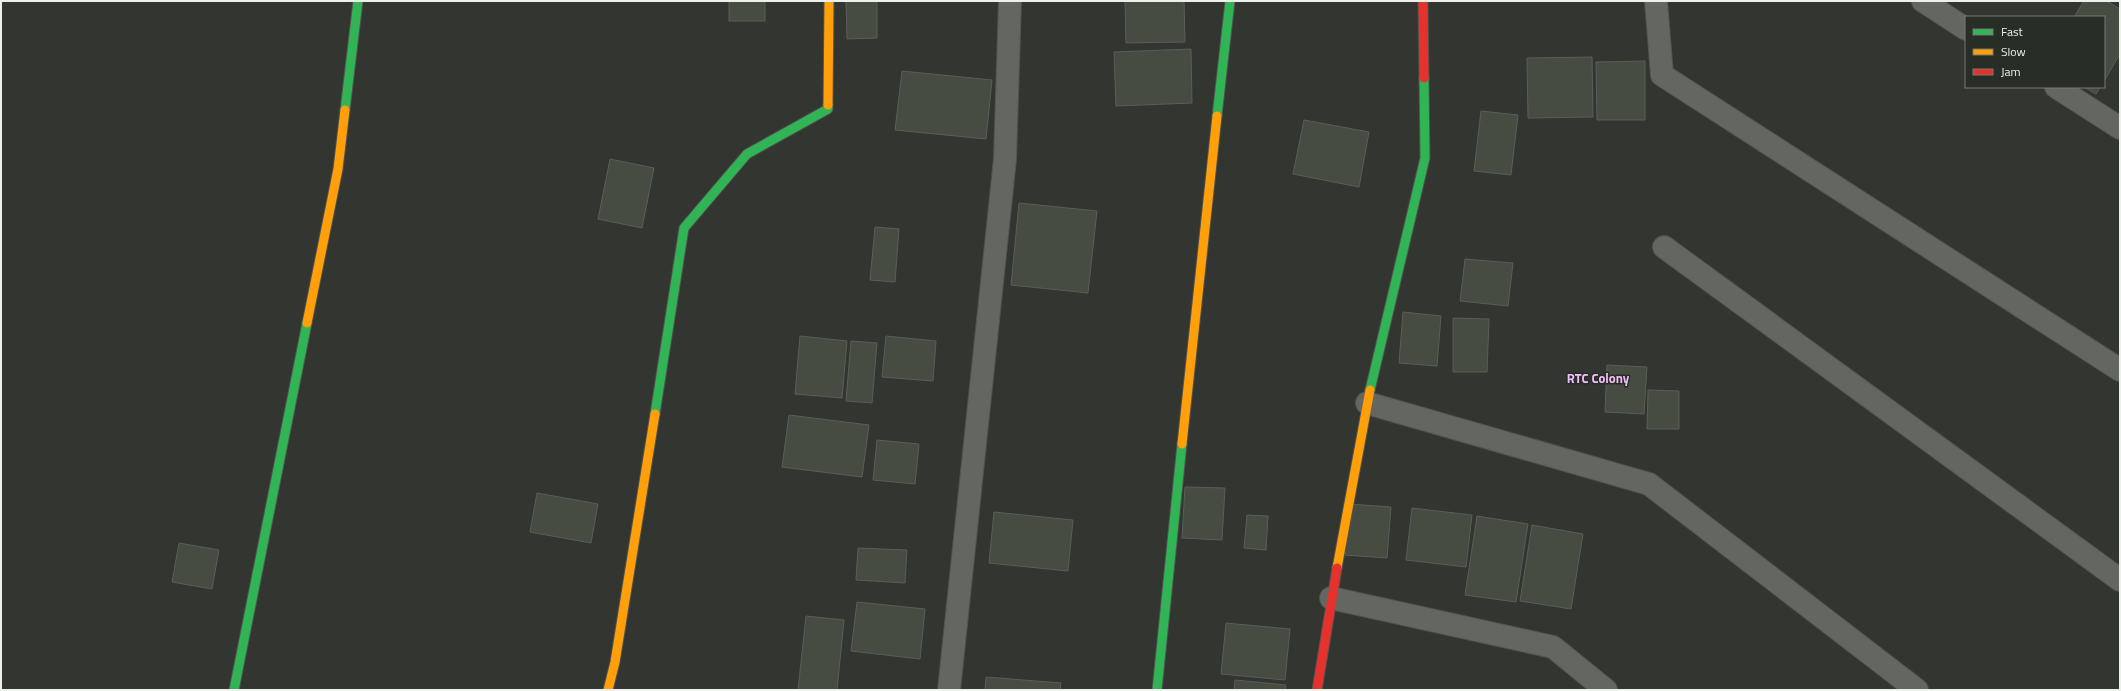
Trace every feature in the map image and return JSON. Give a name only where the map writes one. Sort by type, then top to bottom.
[{"type":"street","points":[[234,690],[338,169],[358,1]]},
{"type":"street","points":[[608,690],[615,662],[684,228],[747,154],[828,108],[829,1]]},
{"type":"street","points":[[949,690],[1005,159],[1010,1]]},
{"type":"street","points":[[1157,690],[1164,606],[1230,1]]},
{"type":"street","points":[[1318,690],[1331,598],[1368,403],[1425,158],[1423,1]]},
{"type":"street","points":[[1656,1],[1662,75],[2120,370]]},
{"type":"street","points":[[1923,1],[1965,28]]},
{"type":"street","points":[[2058,88],[2120,128]]},
{"type":"street","points":[[1664,247],[2120,580]]},
{"type":"street","points":[[1368,403],[1649,484],[1917,690]]},
{"type":"street","points":[[1331,598],[1553,647],[1606,690]]},
{"type":"building","points":[[729,1],[765,1],[765,21],[729,21]]},
{"type":"building","points":[[846,1],[877,1],[877,38],[847,39]]},
{"type":"building","points":[[1125,1],[1184,1],[1185,42],[1126,43]]},
{"type":"building","points":[[2084,1],[2107,1],[2120,9],[2120,54],[2105,79],[2105,16],[2075,16]]},
{"type":"building","points":[[1191,49],[1192,103],[1116,106],[1114,52]]},
{"type":"building","points":[[1592,57],[1593,117],[1528,118],[1527,58]]},
{"type":"building","points":[[1645,61],[1645,120],[1597,120],[1596,62]]},
{"type":"building","points":[[902,71],[992,80],[986,139],[895,130]]},
{"type":"building","points":[[2086,88],[2099,88],[2096,94]]},
{"type":"building","points":[[1481,111],[1518,115],[1511,175],[1474,171]]},
{"type":"building","points":[[1304,120],[1369,132],[1359,187],[1293,174]]},
{"type":"building","points":[[610,159],[654,168],[642,228],[598,219]]},
{"type":"building","points":[[1019,203],[1097,211],[1088,293],[1011,285]]},
{"type":"building","points":[[875,227],[899,229],[895,282],[870,280]]},
{"type":"building","points":[[1465,259],[1513,263],[1508,306],[1460,301]]},
{"type":"building","points":[[1403,312],[1441,316],[1437,366],[1399,363]]},
{"type":"building","points":[[1453,318],[1489,319],[1487,372],[1453,372]]},
{"type":"building","points":[[800,336],[847,341],[842,398],[795,394]]},
{"type":"building","points":[[886,336],[936,341],[933,381],[882,377]]},
{"type":"building","points":[[851,341],[877,343],[872,403],[846,401]]},
{"type":"building","points":[[1607,365],[1647,367],[1644,414],[1605,412]]},
{"type":"building","points":[[1648,390],[1679,391],[1679,429],[1647,429]]},
{"type":"building","points":[[789,415],[869,425],[862,477],[782,467]]},
{"type":"building","points":[[877,440],[919,444],[915,484],[873,480]]},
{"type":"building","points":[[1185,487],[1225,488],[1222,540],[1182,538]]},
{"type":"building","points":[[537,493],[598,504],[591,543],[530,532]]},
{"type":"building","points":[[1349,504],[1391,507],[1387,558],[1345,555]]},
{"type":"building","points":[[1412,508],[1472,515],[1466,567],[1406,560]]},
{"type":"building","points":[[994,512],[1073,520],[1068,571],[989,563]]},
{"type":"building","points":[[1247,515],[1268,516],[1266,550],[1244,548]]},
{"type":"building","points":[[1477,516],[1528,524],[1516,602],[1465,595]]},
{"type":"building","points":[[1532,525],[1583,534],[1571,609],[1520,601]]},
{"type":"building","points":[[179,543],[219,550],[212,589],[172,582]]},
{"type":"building","points":[[858,548],[907,550],[905,583],[856,580]]},
{"type":"building","points":[[857,602],[925,609],[920,659],[851,651]]},
{"type":"building","points":[[806,616],[844,620],[837,690],[798,690]]},
{"type":"building","points":[[1226,623],[1290,629],[1285,680],[1221,674]]},
{"type":"building","points":[[986,677],[1061,683],[1060,690],[985,690]]},
{"type":"building","points":[[1235,680],[1286,685],[1285,690],[1234,690]]},
{"type":"traffic: fast","points":[[345,110],[358,1]]},
{"type":"traffic: fast","points":[[1217,116],[1230,1]]},
{"type":"traffic: fast","points":[[1370,390],[1425,158],[1424,78]]},
{"type":"traffic: fast","points":[[655,414],[684,228],[747,154],[828,109],[828,105]]},
{"type":"traffic: fast","points":[[234,690],[307,323]]},
{"type":"traffic: fast","points":[[1157,690],[1182,444]]},
{"type":"traffic: slow","points":[[828,105],[829,1]]},
{"type":"traffic: slow","points":[[307,323],[338,169],[345,110]]},
{"type":"traffic: slow","points":[[1182,444],[1217,116]]},
{"type":"traffic: slow","points":[[1337,568],[1370,390]]},
{"type":"traffic: slow","points":[[608,690],[615,662],[655,414]]},
{"type":"traffic: jam","points":[[1423,1],[1424,78]]},
{"type":"traffic: jam","points":[[1317,690],[1337,568]]},
{"type":"district","name":"RTC Colony","points":[[1598,378]]}]
